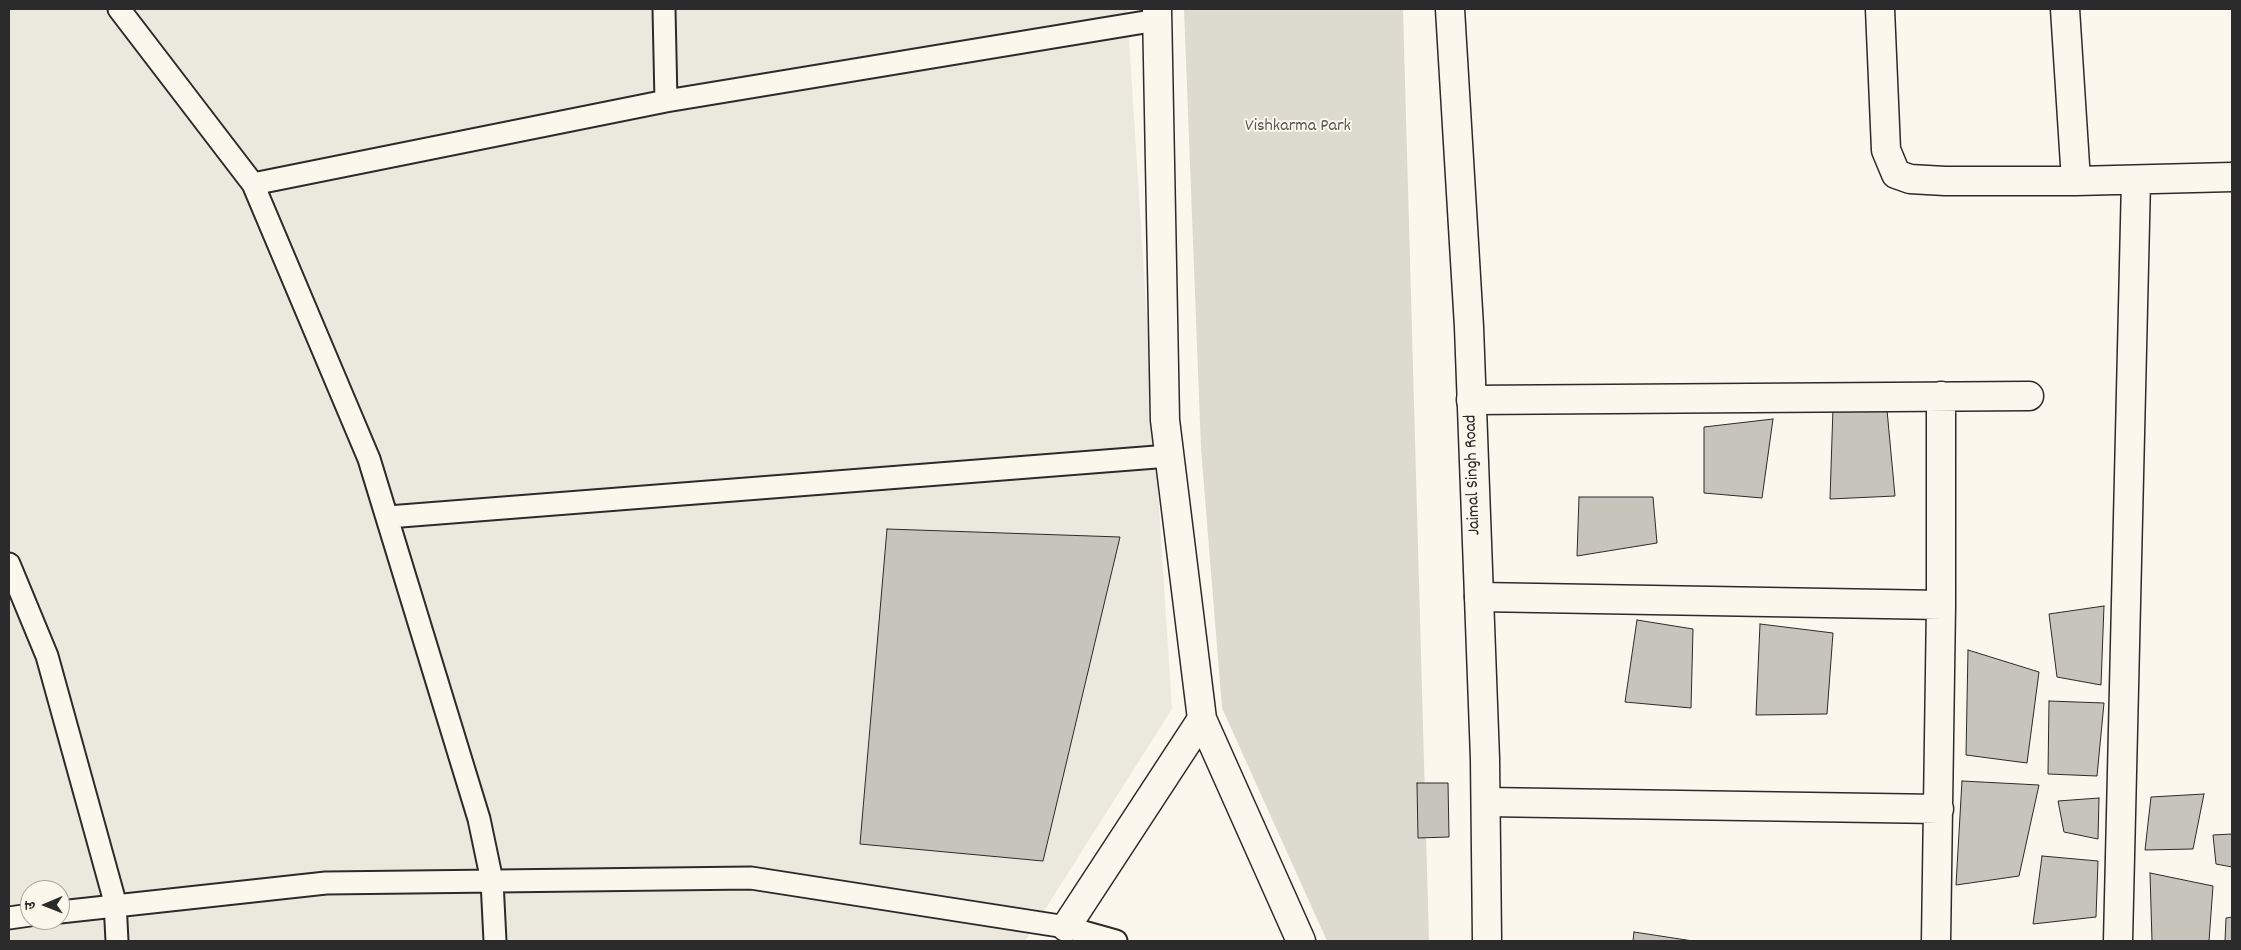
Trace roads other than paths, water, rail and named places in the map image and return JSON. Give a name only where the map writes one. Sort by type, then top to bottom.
[{"type":"street","name":"Jaimal Singh Road","points":[[1450,9],[1472,400],[1486,802],[1487,941]]},
{"type":"street","points":[[1880,9],[1886,150],[1896,174],[1910,179],[1945,182],[2232,177]]},
{"type":"street","points":[[2065,9],[2076,181]]},
{"type":"street","points":[[1157,15],[1165,420],[1202,719],[1300,941]]},
{"type":"street","points":[[2118,941],[2136,180]]},
{"type":"street","points":[[1936,941],[1941,605],[1940,396]]},
{"type":"street","points":[[1472,400],[2029,396]]},
{"type":"street","points":[[1479,597],[1941,605]]},
{"type":"street","points":[[1066,927],[1202,719]]},
{"type":"street","points":[[1486,802],[1939,809]]},
{"type":"lane","points":[[119,9],[254,184],[369,459],[478,819],[492,881],[495,941]]},
{"type":"lane","points":[[664,9],[666,102]]},
{"type":"lane","points":[[254,184],[666,102],[1157,15]]},
{"type":"lane","points":[[388,517],[1169,456]]},
{"type":"lane","points":[[9,564],[47,656],[115,906],[117,941]]},
{"type":"lane","points":[[70,911],[326,883],[751,878],[1066,927],[1116,941]]},
{"type":"park label","name":"Vishkarma Park","points":[[1298,128]]}]
